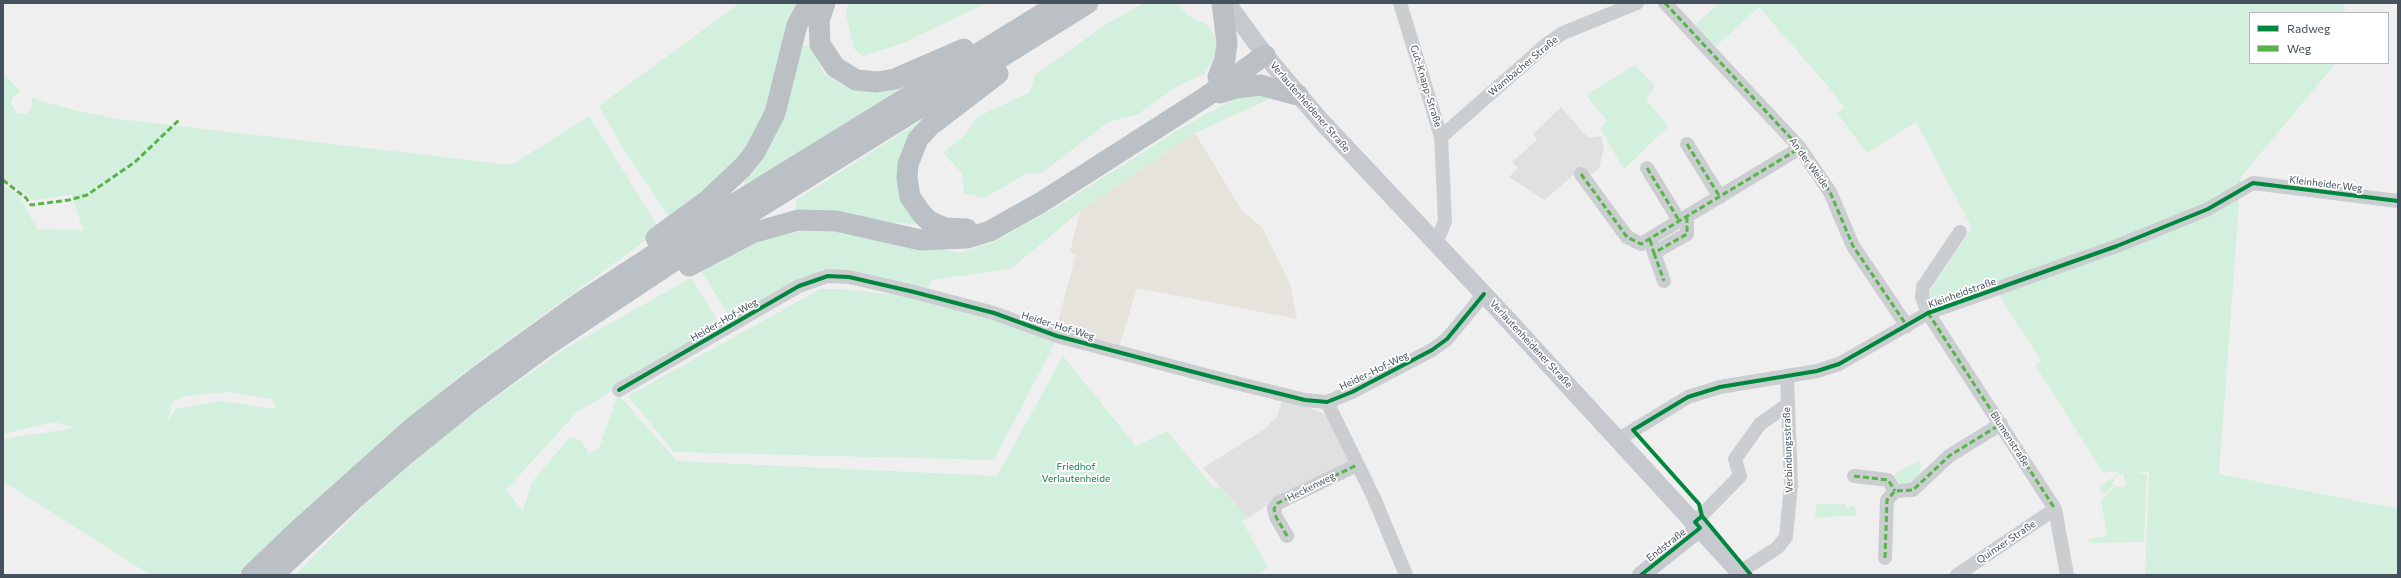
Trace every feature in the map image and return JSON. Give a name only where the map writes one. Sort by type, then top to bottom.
[{"type":"highway","points":[[581,302],[613,270],[708,200],[743,167],[755,152],[775,114],[797,25],[809,3]]},
{"type":"highway","points":[[825,3],[819,27],[824,51],[843,74],[865,83],[903,76],[964,48],[1010,34]]},
{"type":"highway","points":[[251,575],[298,530],[412,428],[480,375],[581,302],[684,235],[1060,3]]},
{"type":"highway","points":[[273,575],[354,499],[469,402],[620,295],[1088,3]]},
{"type":"highway","points":[[1218,77],[1225,59],[1228,43],[1222,3]]},
{"type":"highway","points":[[1054,24],[1005,68],[933,123],[918,139],[908,164],[907,184],[914,204],[929,221],[945,228],[971,229],[1008,215],[1038,196],[1106,145],[1261,50]]},
{"type":"highway","points":[[620,295],[685,268],[752,233],[798,220],[836,222],[921,240],[967,238],[990,231],[1040,203],[1204,98],[1261,50]]},
{"type":"highway","points":[[1204,98],[1236,88],[1260,85],[1298,95]]},
{"type":"main road","name":"Verlautenheidener Straße","points":[[1227,3],[1261,50],[1298,95],[1619,439],[1741,574]]},
{"type":"main road","name":"Endstraße","points":[[1642,575],[1698,525]]},
{"type":"street","name":"Gut-Knapp-Straße","points":[[1400,3],[1442,137],[1445,221],[1440,234],[1434,240]]},
{"type":"street","name":"Wambacher Straße","points":[[1442,137],[1548,43],[1563,33],[1637,3]]},
{"type":"street","name":"An der Weide","points":[[1665,3],[1800,148],[1830,192],[1853,246],[1907,326]]},
{"type":"street","points":[[1687,144],[1720,197]]},
{"type":"street","points":[[1683,220],[1800,148]]},
{"type":"street","points":[[1581,174],[1627,237],[1641,244],[1652,247],[1688,234],[1683,220],[1647,168]]},
{"type":"street","name":"Kleinheidstraße","points":[[1619,439],[1688,397],[1720,387],[1787,377],[1817,371],[1840,364],[1928,313],[2124,244],[2208,209],[2253,183]]},
{"type":"street","name":"Kleinheider Weg","points":[[2253,183],[2398,201]]},
{"type":"street","name":"Kleinheidstraße","points":[[1928,313],[1922,298],[1923,287],[1960,232]]},
{"type":"street","points":[[1652,247],[1664,281]]},
{"type":"street","name":"Heider-Hof-Weg","points":[[619,390],[799,286],[828,276],[849,277],[914,292],[994,313],[1057,336],[1305,400],[1327,402],[1352,392],[1432,350],[1447,339],[1484,294]]},
{"type":"street","name":"Blumenstraße","points":[[1928,313],[2055,509],[2067,575]]},
{"type":"street","name":"Verbindungsstraße","points":[[1741,574],[1777,548],[1786,537],[1791,485],[1786,406],[1787,377]]},
{"type":"street","points":[[1327,402],[1374,498],[1406,575]]},
{"type":"street","points":[[1698,525],[1740,476],[1735,459],[1760,424],[1786,406]]},
{"type":"street","points":[[1885,558],[1887,500],[1895,491],[1913,490],[1949,456],[2001,424]]},
{"type":"street","name":"Heckenweg","points":[[1287,536],[1276,517],[1274,509],[1278,503],[1357,464]]},
{"type":"street","points":[[1854,476],[1888,480],[1895,491]]},
{"type":"street","name":"Quinxer Straße","points":[[1957,575],[2055,509]]},
{"type":"shaded area","points":[[1561,107],[1588,138],[1601,136],[1604,148],[1599,169],[1590,175],[1583,167],[1544,200],[1509,177],[1518,168],[1512,162],[1537,140],[1533,134]]},
{"type":"shaded area","points":[[1195,133],[1242,211],[1262,227],[1290,283],[1297,319],[1137,288],[1119,347],[1056,329],[1076,254],[1070,252],[1080,211]]},
{"type":"shaded area","points":[[1282,400],[1305,406],[1324,414],[1332,421],[1352,464],[1276,500],[1248,518],[1203,468],[1263,430],[1277,416]]},
{"type":"green space","points":[[740,3],[801,3],[766,121],[745,159],[671,220],[626,153],[599,106]]},
{"type":"green space","points":[[848,3],[987,3],[903,43],[863,56],[854,49],[846,15]]},
{"type":"green space","points":[[1143,3],[1177,3],[1187,15],[1209,26],[1220,48],[1205,73],[1174,88],[1137,115],[1108,122],[1042,173],[1025,174],[985,198],[964,193],[962,173],[943,153],[965,135],[977,117],[1030,92],[1035,75],[1102,27]]},
{"type":"green space","points":[[1719,3],[2342,3],[2346,9],[2342,12],[2249,12],[2249,64],[2335,64],[2241,177],[2219,474],[2398,509],[2398,575],[2145,575],[2149,472],[2137,472],[2147,474],[2144,542],[2089,543],[2088,539],[2107,536],[2101,501],[2115,486],[2124,487],[2126,483],[2123,474],[2114,477],[2115,480],[2112,483],[2114,485],[2104,493],[2099,488],[2120,472],[2103,472],[2035,365],[2041,361],[1992,284],[1933,306],[1927,296],[1972,228],[1916,122],[1867,153],[1837,113],[1844,108],[1831,90],[1759,7],[1715,47],[1695,25]]},
{"type":"green space","points":[[798,46],[812,46],[823,73],[842,85],[865,91],[919,77],[743,187]]},
{"type":"green space","points":[[1635,65],[1655,86],[1646,99],[1668,127],[1624,169],[1600,129],[1607,121],[1586,95]]},
{"type":"green space","points":[[3,74],[21,92],[13,97],[11,105],[18,114],[25,114],[31,110],[32,98],[77,111],[119,119],[512,165],[589,116],[660,230],[462,374],[342,476],[237,575],[150,575],[3,481],[3,439],[75,428],[54,422],[3,434],[3,185],[19,195],[37,229],[83,230],[72,195],[33,200],[3,177]],"holes":[[[227,392],[272,399],[276,409],[220,401],[176,409],[167,424],[173,401],[187,396]]]},
{"type":"green space","points":[[1261,92],[1272,98],[1195,133],[1080,211],[1011,269],[931,280],[928,289],[850,270],[827,269],[796,281],[731,318],[701,271],[743,242],[788,227],[831,227],[960,253],[998,240],[1066,201],[1181,128],[1238,97]]},
{"type":"green space","points":[[930,115],[912,139],[922,225],[796,214],[796,200]]},
{"type":"green space","name":"Friedhof Verlautenheide","points":[[691,278],[720,324],[576,413],[506,490],[523,511],[532,482],[570,437],[580,440],[588,451],[587,455],[599,448],[618,394],[677,461],[997,476],[1063,356],[1136,446],[1167,431],[1215,489],[1219,486],[1248,518],[1242,521],[1268,567],[1258,575],[295,575],[364,505],[454,427],[566,348]]},
{"type":"green space","points":[[820,289],[843,289],[912,297],[993,319],[1055,343],[994,460],[674,452],[628,396]]},
{"type":"green space","points":[[1919,461],[1921,466],[1918,478],[1910,484],[1903,485],[1896,480],[1895,473]]},
{"type":"green space","points":[[1816,504],[1846,504],[1846,509],[1849,509],[1849,506],[1855,506],[1856,516],[1815,517]]},
{"type":"marked path","points":[[1665,3],[1800,148],[1830,192],[1853,246],[1907,326]]},
{"type":"marked path","points":[[3,180],[26,198],[31,205],[69,200],[87,195],[135,162],[180,119]]},
{"type":"marked path","points":[[1687,144],[1720,197]]},
{"type":"marked path","points":[[1581,174],[1627,237],[1641,244],[1800,148]]},
{"type":"marked path","points":[[1647,168],[1680,222]]},
{"type":"marked path","points":[[1650,240],[1654,253],[1687,234],[1687,218]]},
{"type":"marked path","points":[[1654,253],[1664,281]]},
{"type":"marked path","points":[[1928,313],[2055,509]]},
{"type":"marked path","points":[[1885,558],[1887,500],[1895,491],[1913,490],[1949,456],[2001,424]]},
{"type":"marked path","points":[[1287,536],[1276,517],[1274,509],[1278,503],[1357,465]]},
{"type":"marked path","points":[[1854,476],[1888,480],[1895,491]]},
{"type":"cycle path","points":[[1751,575],[1702,516],[1699,504],[1633,430],[1688,397],[1720,387],[1817,371],[1839,364],[1928,313],[2117,246],[2208,209],[2253,183],[2398,201]]},
{"type":"cycle path","points":[[619,390],[799,286],[828,276],[849,277],[914,292],[994,313],[1057,336],[1305,400],[1327,402],[1352,392],[1432,350],[1447,339],[1484,294]]},
{"type":"cycle path","points":[[1641,575],[1700,528],[1695,522],[1702,516]]}]
